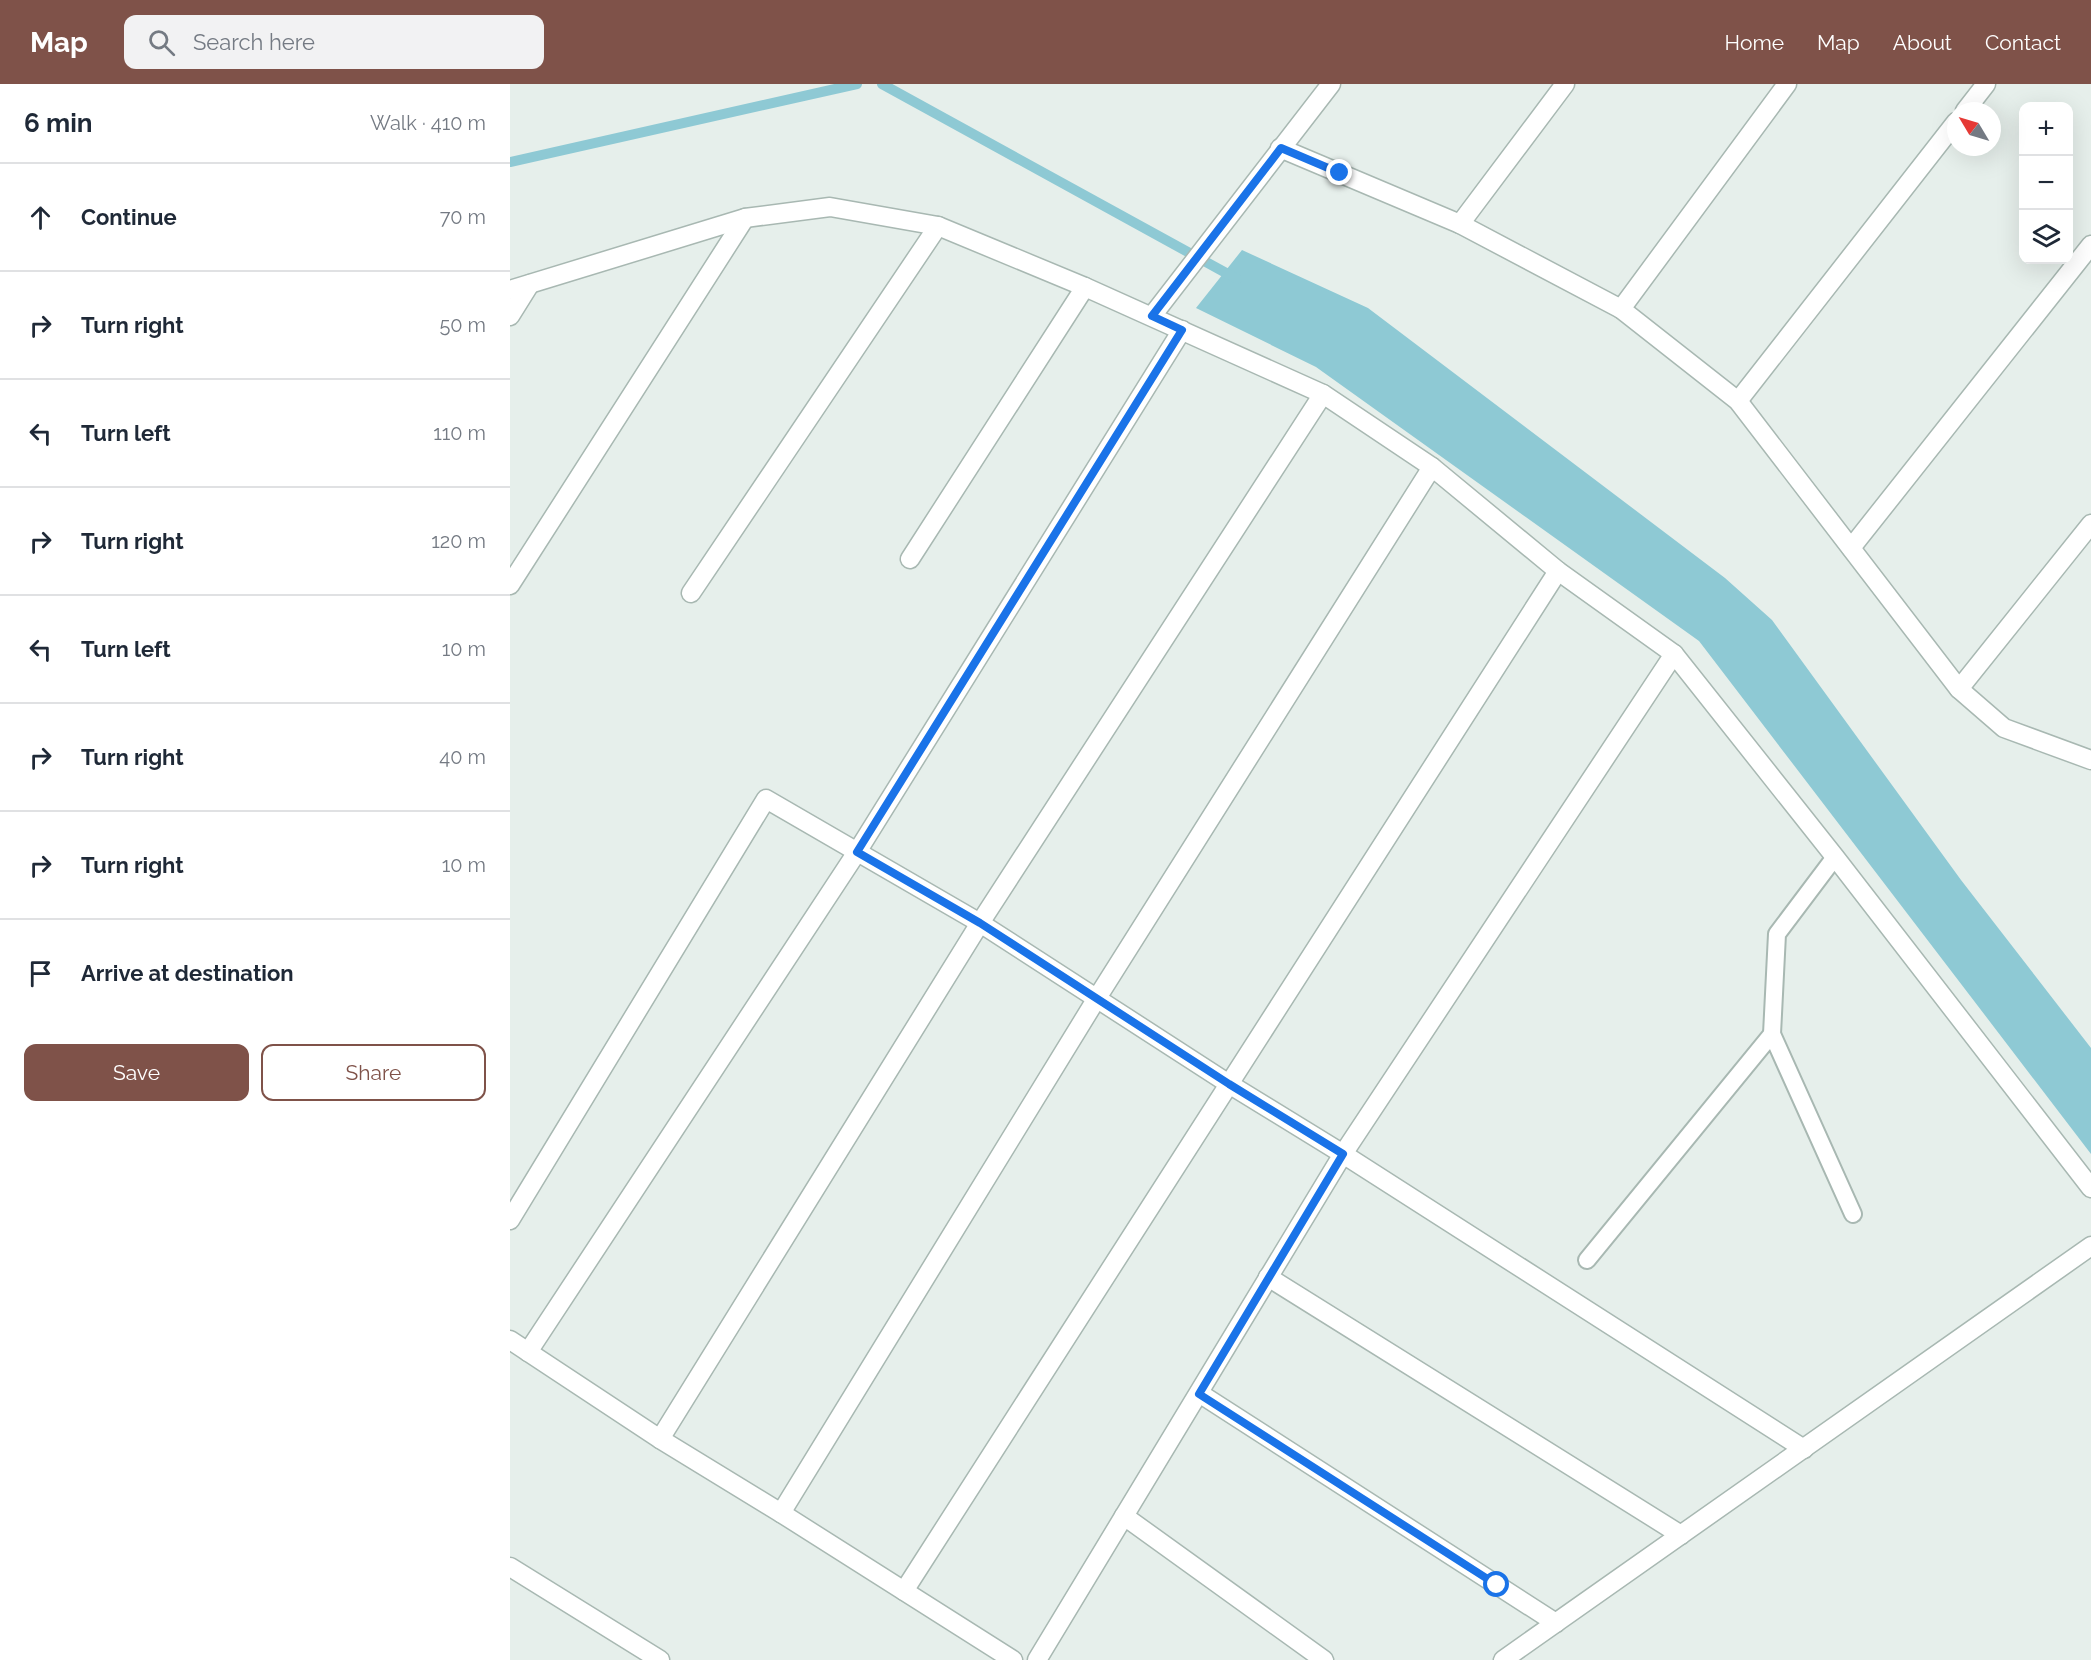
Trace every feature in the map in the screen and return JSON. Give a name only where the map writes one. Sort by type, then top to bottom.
[{"type":"street","points":[[1152,316],[1331,84]]},
{"type":"street","points":[[1460,224],[1565,84]]},
{"type":"street","points":[[1621,309],[1787,84]]},
{"type":"street","points":[[1972,102],[1986,84]]},
{"type":"street","points":[[1738,400],[1947,133]]},
{"type":"street","points":[[1281,148],[1460,224],[1621,309],[1738,400],[1959,689],[2004,728],[2091,760]]},
{"type":"street","points":[[510,290],[745,218],[830,207],[938,226],[1085,286],[1323,394],[1432,467],[1558,571],[1674,654],[1835,857],[2091,1188]]},
{"type":"street","points":[[510,585],[745,218]]},
{"type":"street","points":[[691,593],[938,226]]},
{"type":"street","points":[[1851,548],[2091,245]]},
{"type":"street","points":[[510,316],[530,284]]},
{"type":"street","points":[[910,559],[1085,286]]},
{"type":"street","points":[[528,1352],[857,852],[1182,330]]},
{"type":"street","points":[[660,1439],[980,923],[1323,394]]},
{"type":"street","points":[[781,1513],[1097,998],[1432,467]]},
{"type":"street","points":[[1959,689],[2091,524]]},
{"type":"street","points":[[904,1591],[1558,571]]},
{"type":"street","points":[[1037,1660],[1343,1154],[1674,654]]},
{"type":"street","points":[[510,1220],[766,799],[980,923],[1804,1449]]},
{"type":"street","points":[[1503,1660],[2091,1246]]},
{"type":"street","points":[[1268,1277],[1681,1535]]},
{"type":"street","points":[[510,1341],[660,1439],[1013,1660]]},
{"type":"street","points":[[1199,1394],[1556,1623]]},
{"type":"street","points":[[1125,1516],[1324,1660]]},
{"type":"street","points":[[510,1567],[660,1660]]},
{"type":"lane","points":[[1835,857],[1777,934],[1772,1034],[1853,1214]]},
{"type":"lane","points":[[1587,1260],[1772,1034]]},
{"type":"water","points":[[1242,250],[1368,308],[1725,578],[1772,620],[1961,880],[2091,1048],[2091,1154],[1699,641],[1316,367],[1196,308]]},
{"type":"waterway","points":[[510,162],[857,84]]},
{"type":"waterway","points":[[882,84],[1237,279]]},
{"type":"route","points":[[1340,173],[1281,148],[1152,316],[1182,330],[857,852],[980,923],[1229,1084],[1343,1154],[1199,1394],[1497,1585]]}]
